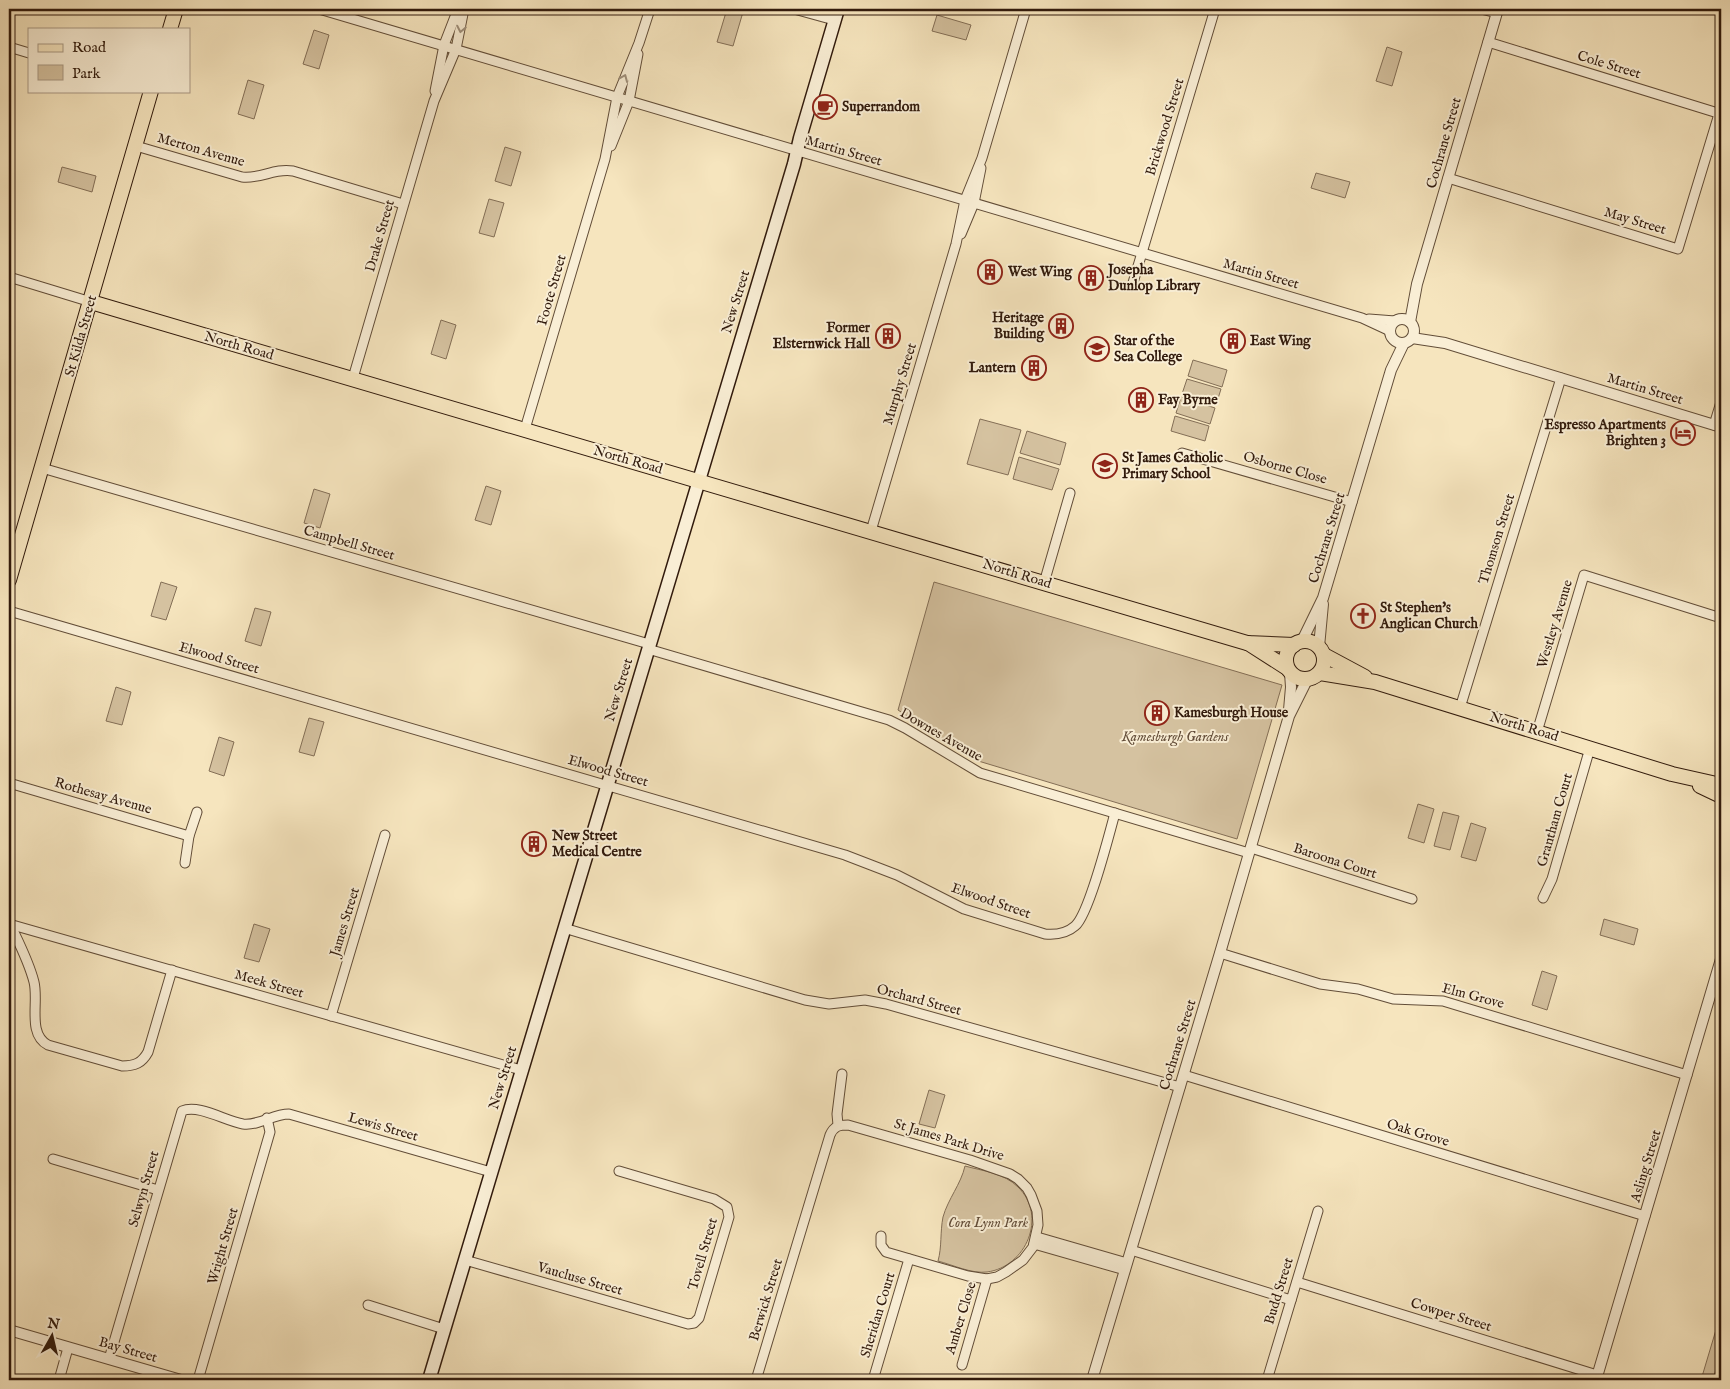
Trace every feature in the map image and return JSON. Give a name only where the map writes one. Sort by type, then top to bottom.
[{"type":"main road","points":[[170,28],[176,9]]},
{"type":"main road","name":"New Street","points":[[429,1380],[836,15]]},
{"type":"main road","name":"St Kilda Street","points":[[9,580],[14,543],[42,468],[151,92]]},
{"type":"main road","name":"North Road","points":[[91,302],[1247,643],[1298,643]]},
{"type":"main road","points":[[1308,641],[1322,651],[1325,662],[1314,677],[1301,679],[1289,671],[1286,655],[1298,643],[1308,641]]},
{"type":"main road","name":"North Road","points":[[1247,643],[1289,671]]},
{"type":"main road","name":"North Road","points":[[1322,651],[1375,682]]},
{"type":"main road","name":"North Road","points":[[1314,677],[1375,682],[1672,774],[1721,786]]},
{"type":"main road","name":"North Road","points":[[1672,774],[1721,796]]},
{"type":"street","name":"Martin Street","points":[[320,9],[1362,318],[1718,426]]},
{"type":"street","name":"Drake Street","points":[[434,101],[444,46],[458,9]]},
{"type":"street","name":"Drake Street","points":[[352,378],[434,101],[456,49],[464,9]]},
{"type":"street","name":"Foote Street","points":[[605,159],[629,100],[640,44],[650,9]]},
{"type":"street","points":[[794,9],[836,15]]},
{"type":"street","name":"Murphy Street","points":[[871,531],[956,244],[965,200],[982,158],[1026,9]]},
{"type":"street","name":"Brickwood Street","points":[[1132,286],[1215,9]]},
{"type":"street","points":[[1481,9],[1497,11]]},
{"type":"street","name":"Cochrane Street","points":[[1298,643],[1323,598],[1497,11]]},
{"type":"street","name":"Cole Street","points":[[1488,42],[1720,114]]},
{"type":"street","name":"Foote Street","points":[[525,429],[605,159],[617,97],[640,44]]},
{"type":"street","points":[[9,47],[28,53]]},
{"type":"street","name":"May Street","points":[[1448,178],[1678,249],[1720,114]]},
{"type":"street","name":"Merton Avenue","points":[[136,146],[242,177],[256,178],[276,171],[293,171],[403,204]]},
{"type":"street","name":"Murphy Street","points":[[956,244],[970,216],[978,190],[982,158]]},
{"type":"street","name":"North Road","points":[[9,277],[91,302]]},
{"type":"street","name":"Thomson Street","points":[[1460,708],[1562,378]]},
{"type":"street","points":[[1718,426],[1721,402]]},
{"type":"street","name":"Osborne Close","points":[[1182,452],[1352,502]]},
{"type":"street","name":"Campbell Street","points":[[42,468],[648,646]]},
{"type":"street","points":[[1044,583],[1070,493]]},
{"type":"street","name":"Westley Avenue","points":[[1537,732],[1584,575],[1721,618]]},
{"type":"street","name":"Cochrane Street","points":[[1322,651],[1323,598]]},
{"type":"street","name":"Elwood Street","points":[[9,611],[845,855],[897,875],[964,909],[1054,935],[1074,928],[1084,912],[1115,813]]},
{"type":"street","name":"Downes Avenue","points":[[648,646],[889,720],[980,773],[1250,850]]},
{"type":"street","name":"Cochrane Street","points":[[1092,1380],[1289,716],[1291,687],[1289,671]]},
{"type":"street","name":"Cochrane Street","points":[[1289,716],[1314,677]]},
{"type":"street","name":"Grantham Court","points":[[1544,898],[1552,878],[1590,748]]},
{"type":"street","name":"Rothesay Avenue","points":[[9,783],[189,836]]},
{"type":"street","points":[[185,862],[189,836],[197,812]]},
{"type":"street","name":"James Street","points":[[331,1016],[385,835]]},
{"type":"street","name":"Baroona Court","points":[[1250,850],[1412,899]]},
{"type":"street","points":[[9,924],[29,967],[35,985],[38,1036],[48,1044],[122,1066],[140,1063],[145,1058],[172,970]]},
{"type":"street","name":"Meek Street","points":[[9,924],[521,1070]]},
{"type":"street","name":"Orchard Street","points":[[564,928],[804,1000],[829,1004],[865,1000],[886,1004],[1180,1087]]},
{"type":"street","name":"Elm Grove","points":[[1220,953],[1333,987],[1358,989],[1393,999],[1444,1001],[1687,1075]]},
{"type":"street","name":"Asling Street","points":[[1596,1378],[1721,959]]},
{"type":"street","points":[[838,1125],[837,1114],[842,1074]]},
{"type":"street","name":"Oak Grove","points":[[1184,1075],[1645,1216]]},
{"type":"street","name":"Selwyn Street","points":[[109,1359],[182,1111],[193,1109],[242,1124],[254,1123],[267,1118]]},
{"type":"street","name":"Lewis Street","points":[[267,1118],[289,1114],[490,1172]]},
{"type":"street","name":"Wright Street","points":[[198,1380],[270,1132],[267,1118]]},
{"type":"street","name":"Berwick Street","points":[[756,1380],[830,1135],[838,1125]]},
{"type":"street","name":"St James Park Drive","points":[[838,1125],[848,1125],[970,1160],[1010,1174],[1018,1179],[1031,1194],[1038,1218],[1035,1240]]},
{"type":"street","points":[[53,1159],[158,1190]]},
{"type":"street","name":"Tovell Street","points":[[620,1171],[714,1199],[724,1204],[728,1211],[728,1217],[699,1318],[694,1324],[688,1324]]},
{"type":"street","name":"Budd Street","points":[[1266,1380],[1318,1211]]},
{"type":"street","points":[[881,1236],[881,1245],[886,1252],[968,1276],[988,1279],[996,1277],[1016,1266],[1029,1254],[1035,1240],[1126,1267]]},
{"type":"street","points":[[1131,1250],[1291,1300]]},
{"type":"street","name":"Sheridan Court","points":[[873,1380],[909,1259]]},
{"type":"street","name":"Vaucluse Street","points":[[465,1260],[688,1324]]},
{"type":"street","name":"Amber Close","points":[[962,1365],[988,1279]]},
{"type":"street","name":"Cowper Street","points":[[1297,1282],[1596,1378]]},
{"type":"street","points":[[368,1305],[444,1329]]},
{"type":"street","name":"Bay Street","points":[[9,1330],[181,1380]]},
{"type":"street","points":[[59,1380],[68,1348]]},
{"type":"green space","points":[[727,9],[743,12],[733,46],[717,42]]},
{"type":"green space","points":[[937,15],[971,25],[966,40],[932,31]]},
{"type":"green space","points":[[314,30],[329,35],[319,69],[303,64]]},
{"type":"green space","points":[[1387,47],[1402,52],[1392,86],[1376,81]]},
{"type":"green space","points":[[248,80],[264,85],[254,119],[238,114]]},
{"type":"green space","points":[[505,147],[521,152],[511,186],[495,181]]},
{"type":"green space","points":[[62,167],[96,176],[92,192],[58,182]]},
{"type":"green space","points":[[1316,173],[1350,182],[1345,198],[1311,188]]},
{"type":"green space","points":[[489,199],[504,203],[494,237],[479,233]]},
{"type":"green space","points":[[441,320],[456,325],[446,359],[431,354]]},
{"type":"green space","points":[[1193,360],[1227,370],[1222,387],[1188,376]]},
{"type":"green space","points":[[1187,379],[1221,389],[1216,405],[1182,394]]},
{"type":"green space","points":[[1181,397],[1215,408],[1210,424],[1176,413]]},
{"type":"green space","points":[[1175,416],[1209,426],[1205,441],[1171,431]]},
{"type":"green space","points":[[980,419],[1021,430],[1008,475],[967,464]]},
{"type":"green space","points":[[1027,431],[1066,443],[1060,465],[1020,453]]},
{"type":"green space","points":[[1019,457],[1059,469],[1052,490],[1013,479]]},
{"type":"green space","points":[[486,486],[501,491],[491,525],[475,520]]},
{"type":"green space","points":[[314,489],[330,494],[320,528],[304,523]]},
{"type":"green space","points":[[161,582],[177,587],[166,620],[151,616]]},
{"type":"green space","name":"Kamesburgh Gardens","points":[[934,582],[1282,685],[1237,839],[975,760],[898,710]]},
{"type":"green space","points":[[255,608],[271,612],[261,646],[245,641]]},
{"type":"green space","points":[[116,687],[131,692],[122,725],[106,721]]},
{"type":"green space","points":[[309,718],[324,722],[314,756],[299,752]]},
{"type":"green space","points":[[219,737],[234,742],[224,776],[209,771]]},
{"type":"green space","points":[[1418,804],[1434,809],[1424,843],[1408,838]]},
{"type":"green space","points":[[1443,812],[1459,816],[1450,850],[1434,846]]},
{"type":"green space","points":[[1471,823],[1486,828],[1476,861],[1461,857]]},
{"type":"green space","points":[[1604,919],[1638,929],[1634,945],[1600,935]]},
{"type":"green space","points":[[254,924],[270,929],[259,962],[244,958]]},
{"type":"green space","points":[[1542,971],[1557,976],[1547,1010],[1532,1005]]},
{"type":"green space","points":[[929,1090],[945,1095],[935,1128],[919,1124]]},
{"type":"green space","name":"Cora Lynn Park","points":[[965,1166],[993,1173],[1012,1182],[1027,1199],[1031,1212],[1032,1225],[1022,1251],[1013,1261],[1001,1268],[987,1272],[969,1270],[938,1261],[943,1217]]},
{"type":"green space","points":[[1721,1313],[1721,1351],[1713,1380],[1701,1380]]},
{"type":"railway","points":[[1717,1380],[1721,1365]]},
{"type":"place","name":"Superrandom","points":[[825,107]]},
{"type":"place","name":"West Wing","points":[[990,272]]},
{"type":"place","name":"Josepha Dunlop Library","points":[[1091,278]]},
{"type":"place","name":"Heritage Building","points":[[1061,326]]},
{"type":"place","name":"Former Elsternwick Hall","points":[[888,336]]},
{"type":"place","name":"East Wing","points":[[1233,341]]},
{"type":"place","name":"Star of the Sea College","points":[[1097,349]]},
{"type":"place","name":"Lantern","points":[[1034,368]]},
{"type":"place","name":"Fay Byrne","points":[[1141,400]]},
{"type":"place","name":"Espresso Apartments Brighten 3","points":[[1683,433]]},
{"type":"place","name":"St James Catholic Primary School","points":[[1105,466]]},
{"type":"place","name":"St Stephen's Anglican Church","points":[[1363,616]]},
{"type":"place","name":"Kamesburgh House","points":[[1157,713]]},
{"type":"place","name":"New Street Medical Centre","points":[[534,844]]}]
